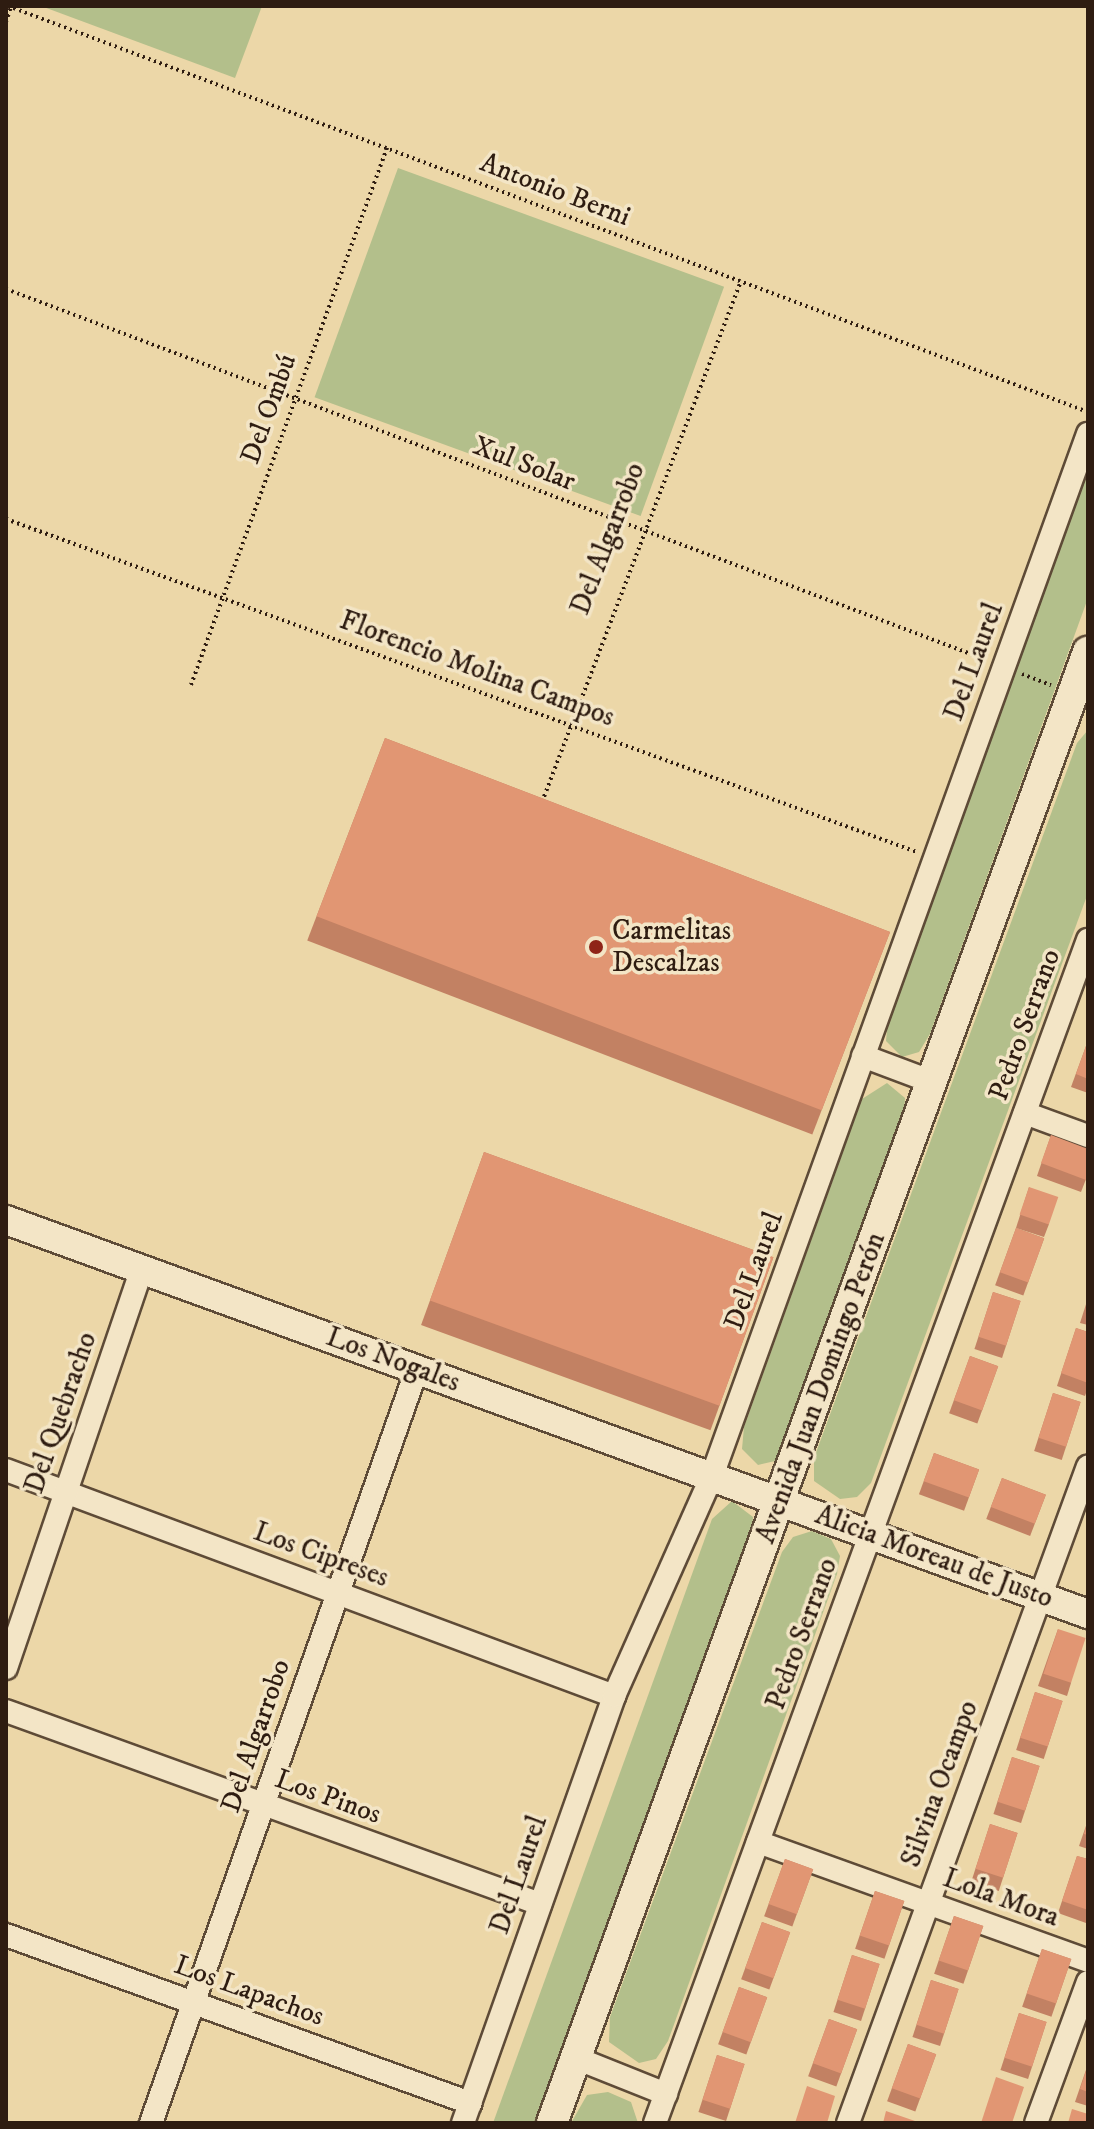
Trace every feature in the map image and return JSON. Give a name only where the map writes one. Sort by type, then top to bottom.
[{"type":"main road","name":"Avenida Juan Domingo Perón","points":[[552,2123],[932,1082],[1080,697],[1088,652]]},
{"type":"street","name":"Del Laurel","points":[[467,2113],[614,1696],[712,1476],[1088,434]]},
{"type":"street","name":"Pedro Serrano","points":[[655,2123],[1088,940]]},
{"type":"street","points":[[863,1056],[932,1082]]},
{"type":"street","points":[[1025,1113],[1088,1136]]},
{"type":"street","name":"Los Nogales","points":[[6,1220],[781,1500]]},
{"type":"street","name":"Del Quebracho","points":[[6,1668],[142,1269]]},
{"type":"street","name":"Del Algarrobo","points":[[151,2123],[417,1369]]},
{"type":"street","name":"Silvina Ocampo","points":[[848,2123],[1088,1466]]},
{"type":"street","name":"Los Cipreses","points":[[6,1470],[614,1696]]},
{"type":"street","name":"Alicia Moreau de Justo","points":[[781,1500],[1088,1614]]},
{"type":"street","name":"Los Pinos","points":[[6,1711],[540,1904]]},
{"type":"street","name":"Lola Mora","points":[[758,1842],[1088,1961]]},
{"type":"street","name":"Los Lapachos","points":[[6,1935],[193,2002],[467,2113]]},
{"type":"street","points":[[1036,2123],[1088,1982]]},
{"type":"street","points":[[576,2058],[666,2094]]},
{"type":"path","points":[[6,22],[10,7]]},
{"type":"path","name":"Antonio Berni","points":[[10,7],[1088,412]]},
{"type":"path","name":"Del Ombú","points":[[191,685],[387,148]]},
{"type":"path","name":"Del Algarrobo","points":[[541,807],[568,724],[741,281]]},
{"type":"path","name":"Xul Solar","points":[[6,289],[1080,697]]},
{"type":"path","name":"Florencio Molina Campos","points":[[6,519],[934,858]]},
{"type":"green space","points":[[41,6],[262,6],[235,78]]},
{"type":"green space","points":[[398,168],[724,287],[641,516],[315,397]]},
{"type":"green space","points":[[1088,467],[1088,598],[930,1034],[919,1052],[902,1057],[886,1041],[888,1019]]},
{"type":"green space","points":[[1088,730],[1088,893],[871,1483],[857,1497],[840,1499],[814,1481],[814,1458],[1077,743]]},
{"type":"green space","points":[[887,1083],[905,1098],[904,1115],[786,1443],[775,1461],[758,1465],[742,1449],[744,1427],[862,1099]]},
{"type":"green space","points":[[732,1501],[753,1517],[752,1534],[534,2123],[493,2123],[712,1519]]},
{"type":"green space","points":[[812,1531],[831,1539],[840,1556],[837,1574],[668,2041],[656,2059],[639,2063],[609,2042],[610,2017],[782,1552],[793,1537]]},
{"type":"green space","points":[[608,2092],[631,2102],[638,2123],[571,2123],[587,2095]]},
{"type":"building","name":"Carmelitas Descalzas","points":[[385,738],[890,932],[822,1110],[317,916]]},
{"type":"building","points":[[1088,1047],[1088,1079],[1076,1074]]},
{"type":"building","points":[[1051,1135],[1088,1149],[1086,1180],[1041,1163]]},
{"type":"building","points":[[484,1152],[773,1257],[719,1406],[430,1300]]},
{"type":"building","points":[[1029,1187],[1058,1197],[1049,1225],[1020,1214]]},
{"type":"building","points":[[1016,1228],[1044,1238],[1028,1282],[1000,1272]]},
{"type":"building","points":[[993,1292],[1021,1301],[1006,1346],[978,1337]]},
{"type":"building","points":[[1076,1328],[1088,1332],[1088,1383],[1061,1373]]},
{"type":"building","points":[[970,1356],[998,1366],[982,1410],[954,1400]]},
{"type":"building","points":[[1053,1393],[1081,1402],[1066,1447],[1038,1438]]},
{"type":"building","points":[[934,1453],[979,1469],[969,1498],[924,1481]]},
{"type":"building","points":[[1002,1478],[1046,1495],[1035,1524],[991,1507]]},
{"type":"building","points":[[1058,1629],[1086,1638],[1071,1683],[1043,1674]]},
{"type":"building","points":[[1035,1692],[1063,1701],[1048,1747],[1020,1738]]},
{"type":"building","points":[[1012,1757],[1040,1766],[1025,1811],[997,1802]]},
{"type":"building","points":[[990,1824],[1018,1833],[1003,1878],[975,1869]]},
{"type":"building","points":[[1077,1856],[1088,1859],[1088,1910],[1062,1901]]},
{"type":"building","points":[[785,1859],[813,1869],[797,1914],[769,1904]]},
{"type":"building","points":[[875,1891],[904,1901],[889,1946],[860,1935]]},
{"type":"building","points":[[954,1916],[983,1926],[968,1971],[939,1960]]},
{"type":"building","points":[[762,1922],[790,1932],[773,1978],[745,1968]]},
{"type":"building","points":[[1042,1949],[1071,1959],[1056,2004],[1027,1993]]},
{"type":"building","points":[[852,1955],[880,1964],[865,2009],[837,2000]]},
{"type":"building","points":[[931,1980],[959,1989],[944,2034],[916,2025]]},
{"type":"building","points":[[739,1987],[767,1997],[751,2042],[723,2032]]},
{"type":"building","points":[[1019,2013],[1047,2022],[1032,2067],[1004,2058]]},
{"type":"building","points":[[829,2019],[857,2029],[841,2073],[813,2063]]},
{"type":"building","points":[[908,2044],[936,2054],[920,2098],[892,2088]]},
{"type":"building","points":[[717,2055],[745,2064],[730,2109],[702,2100]]},
{"type":"building","points":[[1088,2065],[1088,2092],[1080,2089]]},
{"type":"building","points":[[996,2077],[1024,2087],[1012,2123],[981,2123]]},
{"type":"building","points":[[807,2086],[835,2096],[827,2123],[795,2123]]},
{"type":"building","points":[[1072,2109],[1088,2114],[1088,2123],[1068,2123]]},
{"type":"building","points":[[886,2111],[915,2121],[883,2123]]},
{"type":"place","name":"Carmelitas Descalzas","points":[[596,947]]}]
